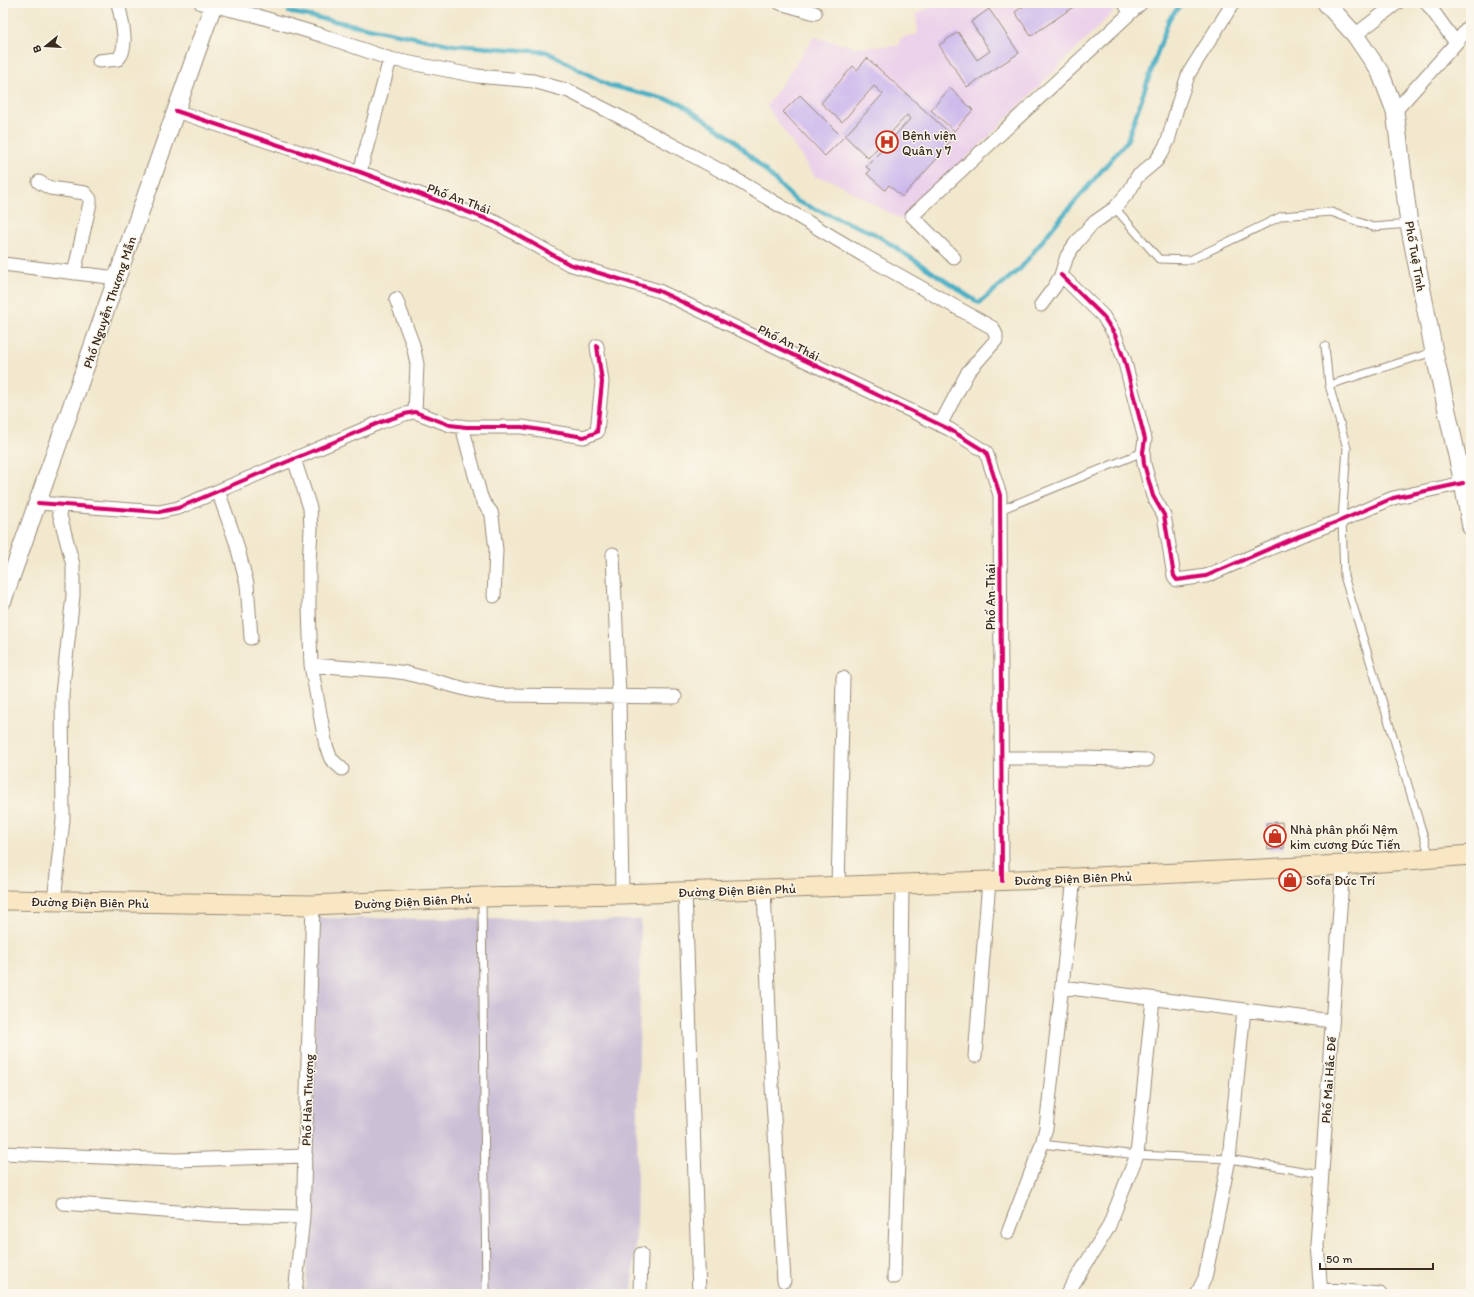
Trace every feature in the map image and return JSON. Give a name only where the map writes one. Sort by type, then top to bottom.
[{"type":"main road","name":"Đường Điện Biên Phủ","points":[[3,900],[313,905],[482,897],[685,892],[1074,878],[1343,866],[1471,855]]},
{"type":"street","points":[[99,61],[118,60],[121,56],[123,49],[123,31],[118,3]]},
{"type":"street","points":[[780,3],[815,13]]},
{"type":"street","points":[[954,258],[912,216],[1141,3]]},
{"type":"street","points":[[1041,305],[1061,275],[1067,256],[1075,244],[1092,224],[1114,208],[1130,190],[1137,177],[1156,161],[1162,152],[1168,141],[1178,104],[1189,73],[1233,3]]},
{"type":"street","name":"Phố Tuệ Tĩnh","points":[[1326,3],[1355,35],[1380,72],[1395,111],[1409,224],[1471,527]]},
{"type":"street","points":[[1355,35],[1397,3]]},
{"type":"street","points":[[1428,3],[1456,43]]},
{"type":"street","points":[[209,4],[321,35],[390,58],[477,76],[533,81],[569,91],[725,173],[863,255],[993,328],[996,335],[996,340],[968,372],[940,425]]},
{"type":"street","name":"Phố Nguyễn Thượng Mẫn","points":[[3,600],[176,111],[209,4]]},
{"type":"street","points":[[1395,111],[1456,43],[1471,24]]},
{"type":"street","points":[[360,172],[390,58]]},
{"type":"street","name":"Phố An Thái","points":[[176,111],[360,172],[494,222],[569,264],[659,290],[940,425],[986,452],[1000,495],[1001,758],[996,881],[975,1056]]},
{"type":"street","points":[[39,182],[50,188],[85,193],[90,199],[74,273]]},
{"type":"street","points":[[3,264],[117,278]]},
{"type":"street","points":[[1061,275],[1103,316],[1115,335],[1124,359],[1145,439],[1143,452],[1144,464],[1153,496],[1164,515],[1174,576],[1177,580],[1206,576],[1393,498],[1463,483]]},
{"type":"street","points":[[396,299],[413,345],[417,364],[415,412]]},
{"type":"street","points":[[38,503],[158,512],[178,508],[381,422],[415,412],[450,425],[522,427],[584,437],[597,432],[602,382],[597,346]]},
{"type":"street","points":[[462,426],[480,494],[492,516],[496,550],[494,596]]},
{"type":"street","points":[[294,459],[310,508],[311,530],[309,606],[311,665],[326,746],[332,759],[342,769]]},
{"type":"street","points":[[218,491],[236,542],[247,584],[251,638]]},
{"type":"street","points":[[54,901],[63,820],[62,694],[73,596],[73,566],[57,504]]},
{"type":"street","points":[[613,554],[619,697],[622,894]]},
{"type":"street","points":[[311,665],[406,673],[469,690],[498,695],[675,697]]},
{"type":"street","points":[[838,887],[843,678]]},
{"type":"street","points":[[1001,758],[1147,760]]},
{"type":"street","name":"Phố Mai Hắc Đế","points":[[1321,1292],[1317,1245],[1343,866]]},
{"type":"street","points":[[1008,1233],[1042,1144],[1046,1128],[1074,878]]},
{"type":"street","points":[[894,1277],[902,884]]},
{"type":"street","points":[[764,889],[772,1077],[784,1281]]},
{"type":"street","points":[[685,892],[699,1294]]},
{"type":"street","name":"Phố Hàn Thượng","points":[[295,1294],[304,1217],[313,905]]},
{"type":"street","points":[[1062,987],[1332,1022]]},
{"type":"street","points":[[1067,1294],[1108,1228],[1137,1155],[1153,999]]},
{"type":"street","points":[[1196,1294],[1205,1278],[1229,1159],[1244,1010]]},
{"type":"street","points":[[3,1154],[175,1160],[306,1156]]},
{"type":"street","points":[[64,1203],[215,1215],[304,1217]]},
{"type":"street","points":[[640,1294],[641,1254]]},
{"type":"street","points":[[1321,1292],[1380,1294]]},
{"type":"lane","points":[[1121,3],[1128,15]]},
{"type":"lane","points":[[1114,208],[1160,259],[1190,260],[1282,216],[1331,212],[1373,227],[1409,224]]},
{"type":"lane","points":[[1325,346],[1329,384],[1347,448],[1342,520],[1344,576],[1431,859]]},
{"type":"lane","points":[[1329,384],[1434,352]]},
{"type":"lane","points":[[1000,510],[1143,452]]},
{"type":"lane","points":[[482,897],[486,1294]]},
{"type":"lane","points":[[1042,1144],[1137,1155],[1229,1159],[1321,1174]]},
{"type":"shaded area","name":"Bệnh viện Quân y 7","points":[[939,3],[1122,3],[904,221],[831,180],[815,177],[767,106],[814,37],[853,47],[898,46],[901,38],[918,34],[916,14]]},
{"type":"shaded area","points":[[318,918],[641,920],[636,1236],[632,1294],[306,1294]]},
{"type":"building","points":[[1028,3],[1079,3],[1031,36],[1015,12]]},
{"type":"building","points":[[989,9],[1019,53],[967,87],[939,45],[958,32],[977,60],[990,51],[971,22]]},
{"type":"building","points":[[867,58],[954,137],[943,149],[945,150],[902,197],[889,185],[885,190],[867,174],[870,170],[866,167],[910,119],[907,115],[868,158],[845,136],[883,94],[874,86],[842,122],[821,103],[853,66],[857,70]]},
{"type":"building","points":[[950,88],[973,110],[954,131],[931,110]]},
{"type":"building","points":[[800,95],[843,138],[825,156],[783,112]]},
{"type":"building","name":"Nhà phân phối Nệm kim cương Đức Tiến","points":[[1282,822],[1284,848],[1268,850],[1266,823]]},
{"type":"waterway","points":[[289,12],[453,45],[547,52],[608,85],[680,103],[733,139],[796,201],[875,234],[979,303],[1021,268],[1054,226],[1127,141],[1169,19],[1182,3]]},
{"type":"cycle path","points":[[176,111],[360,172],[495,222],[569,264],[659,291],[949,429],[986,452],[1000,495],[1002,881]]},
{"type":"cycle path","points":[[1061,275],[1103,316],[1115,335],[1124,359],[1145,439],[1143,452],[1144,464],[1153,496],[1164,515],[1174,576],[1177,580],[1206,576],[1393,498],[1463,483]]},
{"type":"cycle path","points":[[38,503],[159,512],[178,508],[381,422],[415,412],[450,425],[466,427],[522,427],[584,437],[597,432],[602,382],[597,346]]},
{"type":"place","name":"Bệnh viện Quân y 7","points":[[887,142]]},
{"type":"place","name":"Nhà phân phối Nệm kim cương Đức Tiến","points":[[1275,836]]},
{"type":"place","name":"Sofa Đức Trí","points":[[1290,880]]}]
